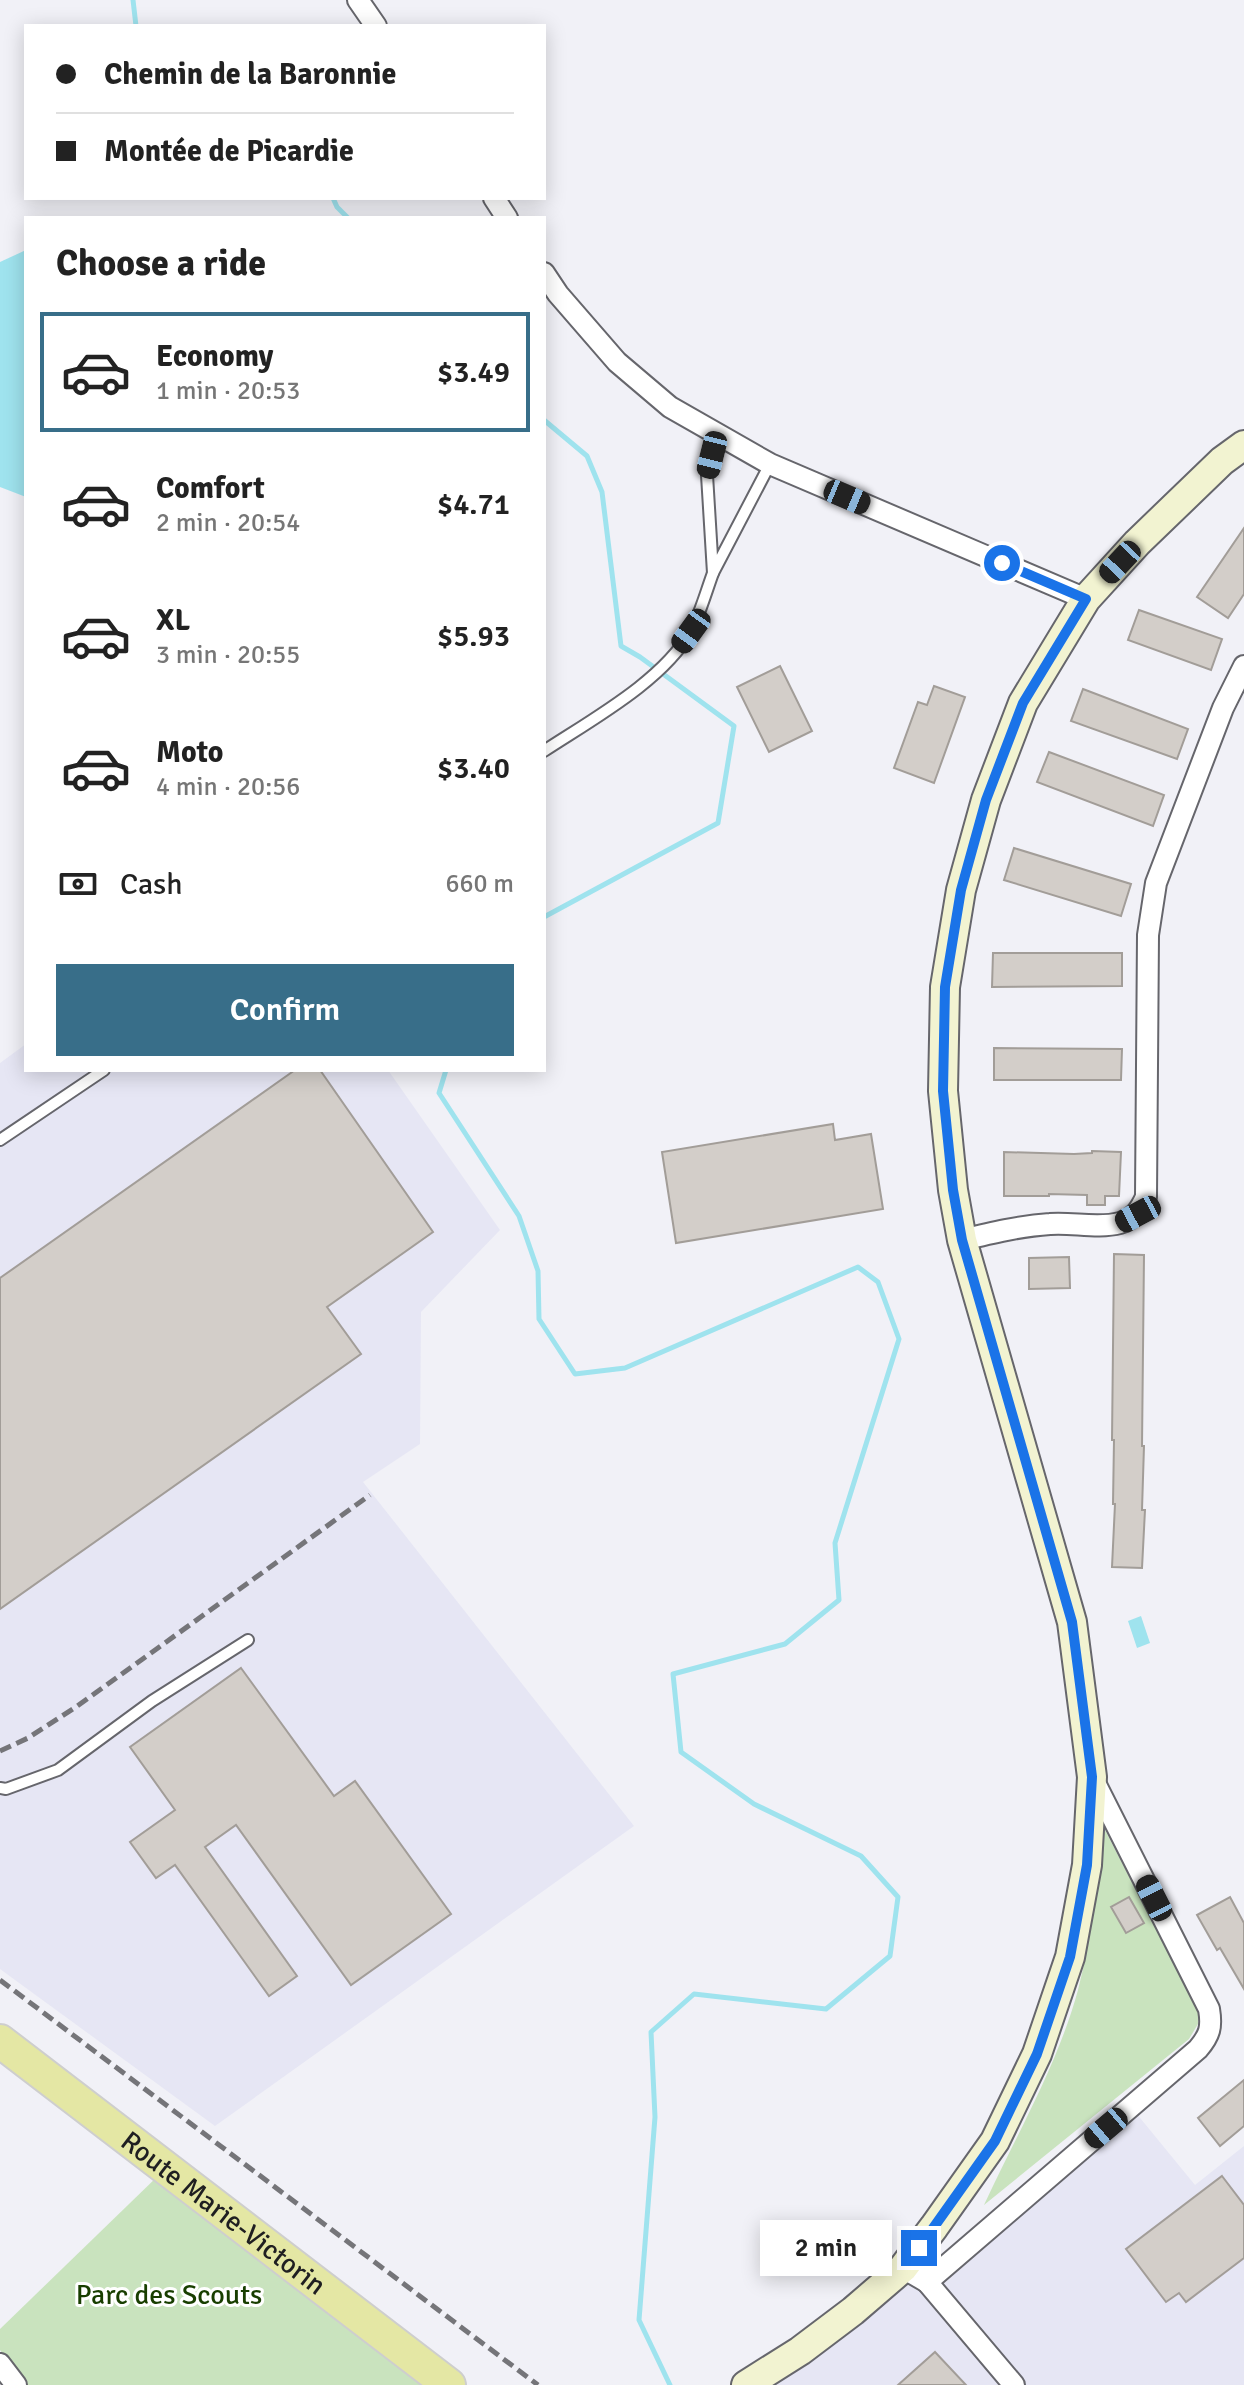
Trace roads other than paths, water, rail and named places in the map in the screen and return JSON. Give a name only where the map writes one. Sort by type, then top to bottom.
[{"type":"main road","name":"Route Marie-Victorin","points":[[0,2041],[449,2385]]},
{"type":"street","points":[[358,0],[375,24]]},
{"type":"street","points":[[546,276],[617,362],[670,407],[716,435],[770,464],[1086,599]]},
{"type":"street","points":[[915,2275],[995,2141],[1037,2054],[1070,1957],[1087,1865],[1092,1777],[1072,1622],[962,1240],[953,1190],[943,1091],[945,987],[961,890],[986,800],[1023,703],[1086,599],[1137,543],[1222,461],[1244,445]]},
{"type":"street","points":[[962,1240],[1038,1225],[1120,1223],[1138,1214],[1146,1197],[1148,935],[1156,883],[1227,698],[1244,666]]},
{"type":"street","points":[[746,2385],[800,2351],[853,2311],[915,2275],[1198,2049],[1208,2037],[1211,2026],[1209,2009],[1092,1777]]},
{"type":"street","points":[[915,2275],[1014,2385]]},
{"type":"street","points":[[0,2364],[16,2385]]},
{"type":"lane","points":[[713,573],[707,475],[716,435]]},
{"type":"lane","points":[[546,750],[632,692],[672,656],[691,631],[713,573],[770,464]]},
{"type":"lane","points":[[0,1140],[101,1072]]},
{"type":"lane","points":[[0,1788],[6,1789],[58,1770],[152,1701],[248,1640]]},
{"type":"water","points":[[24,251],[24,496],[0,487],[0,262]]},
{"type":"water","points":[[1141,1616],[1150,1643],[1137,1648],[1128,1621]]},
{"type":"waterway","points":[[133,0],[136,24]]},
{"type":"waterway","points":[[334,200],[346,216]]},
{"type":"waterway","points":[[546,422],[587,456],[602,492],[621,646],[734,726],[718,823],[546,916]]},
{"type":"waterway","points":[[445,1072],[439,1093],[519,1216],[538,1271],[539,1319],[575,1374],[625,1368],[858,1267],[878,1282],[899,1339],[835,1543],[839,1600],[785,1644],[673,1674],[681,1752],[754,1804],[861,1856],[898,1897],[890,1956],[826,2009],[694,1994],[651,2032],[655,2117],[639,2320],[670,2385]]},
{"type":"railway","points":[[0,1751],[28,1738],[76,1707],[370,1495]]},
{"type":"railway","points":[[0,1980],[538,2385]]},
{"type":"park label","name":"Parc des Scouts","points":[[169,2294]]}]
